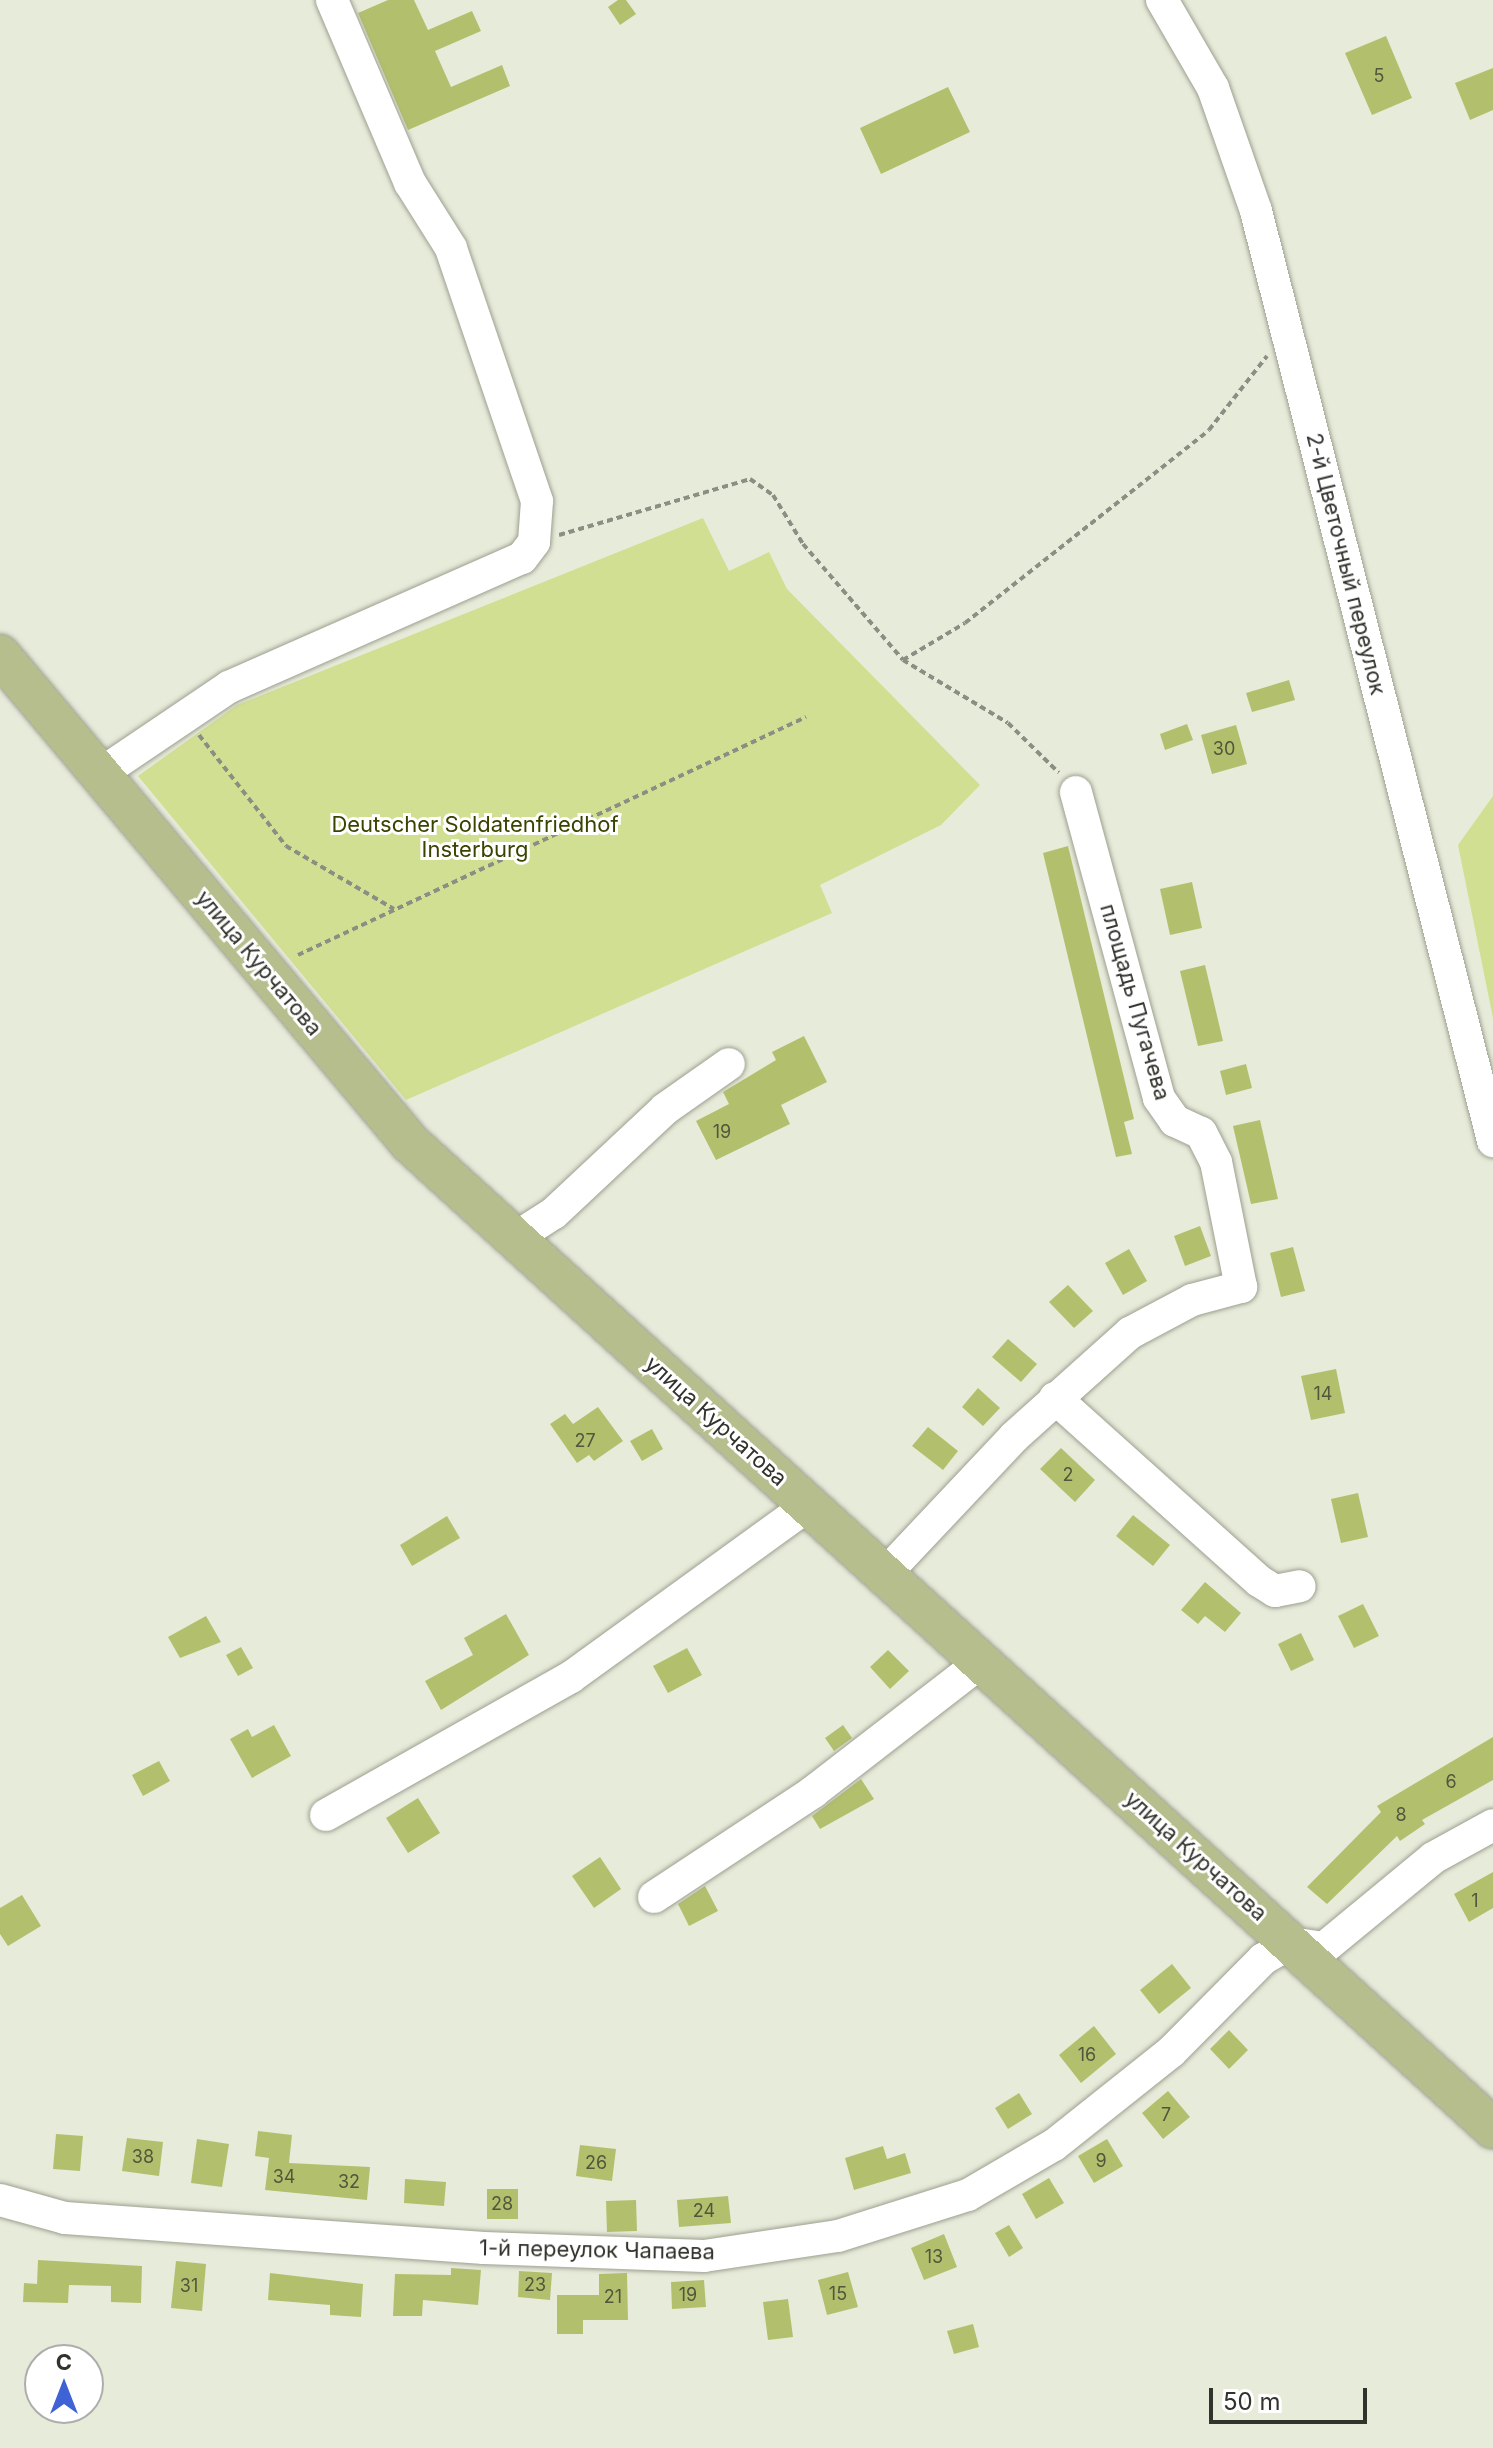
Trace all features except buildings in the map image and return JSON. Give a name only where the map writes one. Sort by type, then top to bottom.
[{"type":"main road","name":"улица Курчатова","points":[[0,655],[410,1143],[1493,2128]]},
{"type":"street","points":[[100,774],[229,687],[522,558],[534,542],[537,501],[460,273],[410,183],[332,0]]},
{"type":"street","name":"2-й Цветочный переулок","points":[[1162,0],[1213,88],[1256,211],[1493,1141]]},
{"type":"street","name":"площадь Пугачева","points":[[1055,1398],[1130,1333],[1192,1300],[1241,1287],[1216,1162],[1201,1133],[1175,1121],[1159,1098],[1076,792]]},
{"type":"street","points":[[515,1238],[554,1213],[665,1109],[729,1064]]},
{"type":"street","points":[[885,1574],[1055,1398],[1259,1581],[1275,1591],[1300,1586]]},
{"type":"street","points":[[326,1815],[571,1677],[809,1505]]},
{"type":"street","points":[[654,1897],[813,1792],[981,1662]]},
{"type":"street","points":[[1291,1943],[1324,1948],[1433,1858],[1493,1825]]},
{"type":"street","name":"1-й переулок Чапаева","points":[[0,2200],[65,2218],[484,2248],[704,2256],[838,2236],[968,2195],[1054,2145],[1171,2052],[1263,1959],[1291,1943]]},
{"type":"path","points":[[903,660],[965,623],[1209,430],[1287,331]]},
{"type":"path","points":[[534,542],[750,479],[773,495],[803,544],[903,660],[1008,723],[1076,792]]},
{"type":"path","points":[[186,717],[286,846],[394,909]]},
{"type":"path","points":[[298,955],[806,717]]},
{"type":"green space","name":"Deutscher Soldatenfriedhof Insterburg","points":[[703,518],[729,571],[769,552],[787,589],[980,785],[941,825],[820,885],[832,913],[406,1100],[138,776],[237,705]]},
{"type":"green space","points":[[1493,796],[1493,1018],[1458,845]]}]
